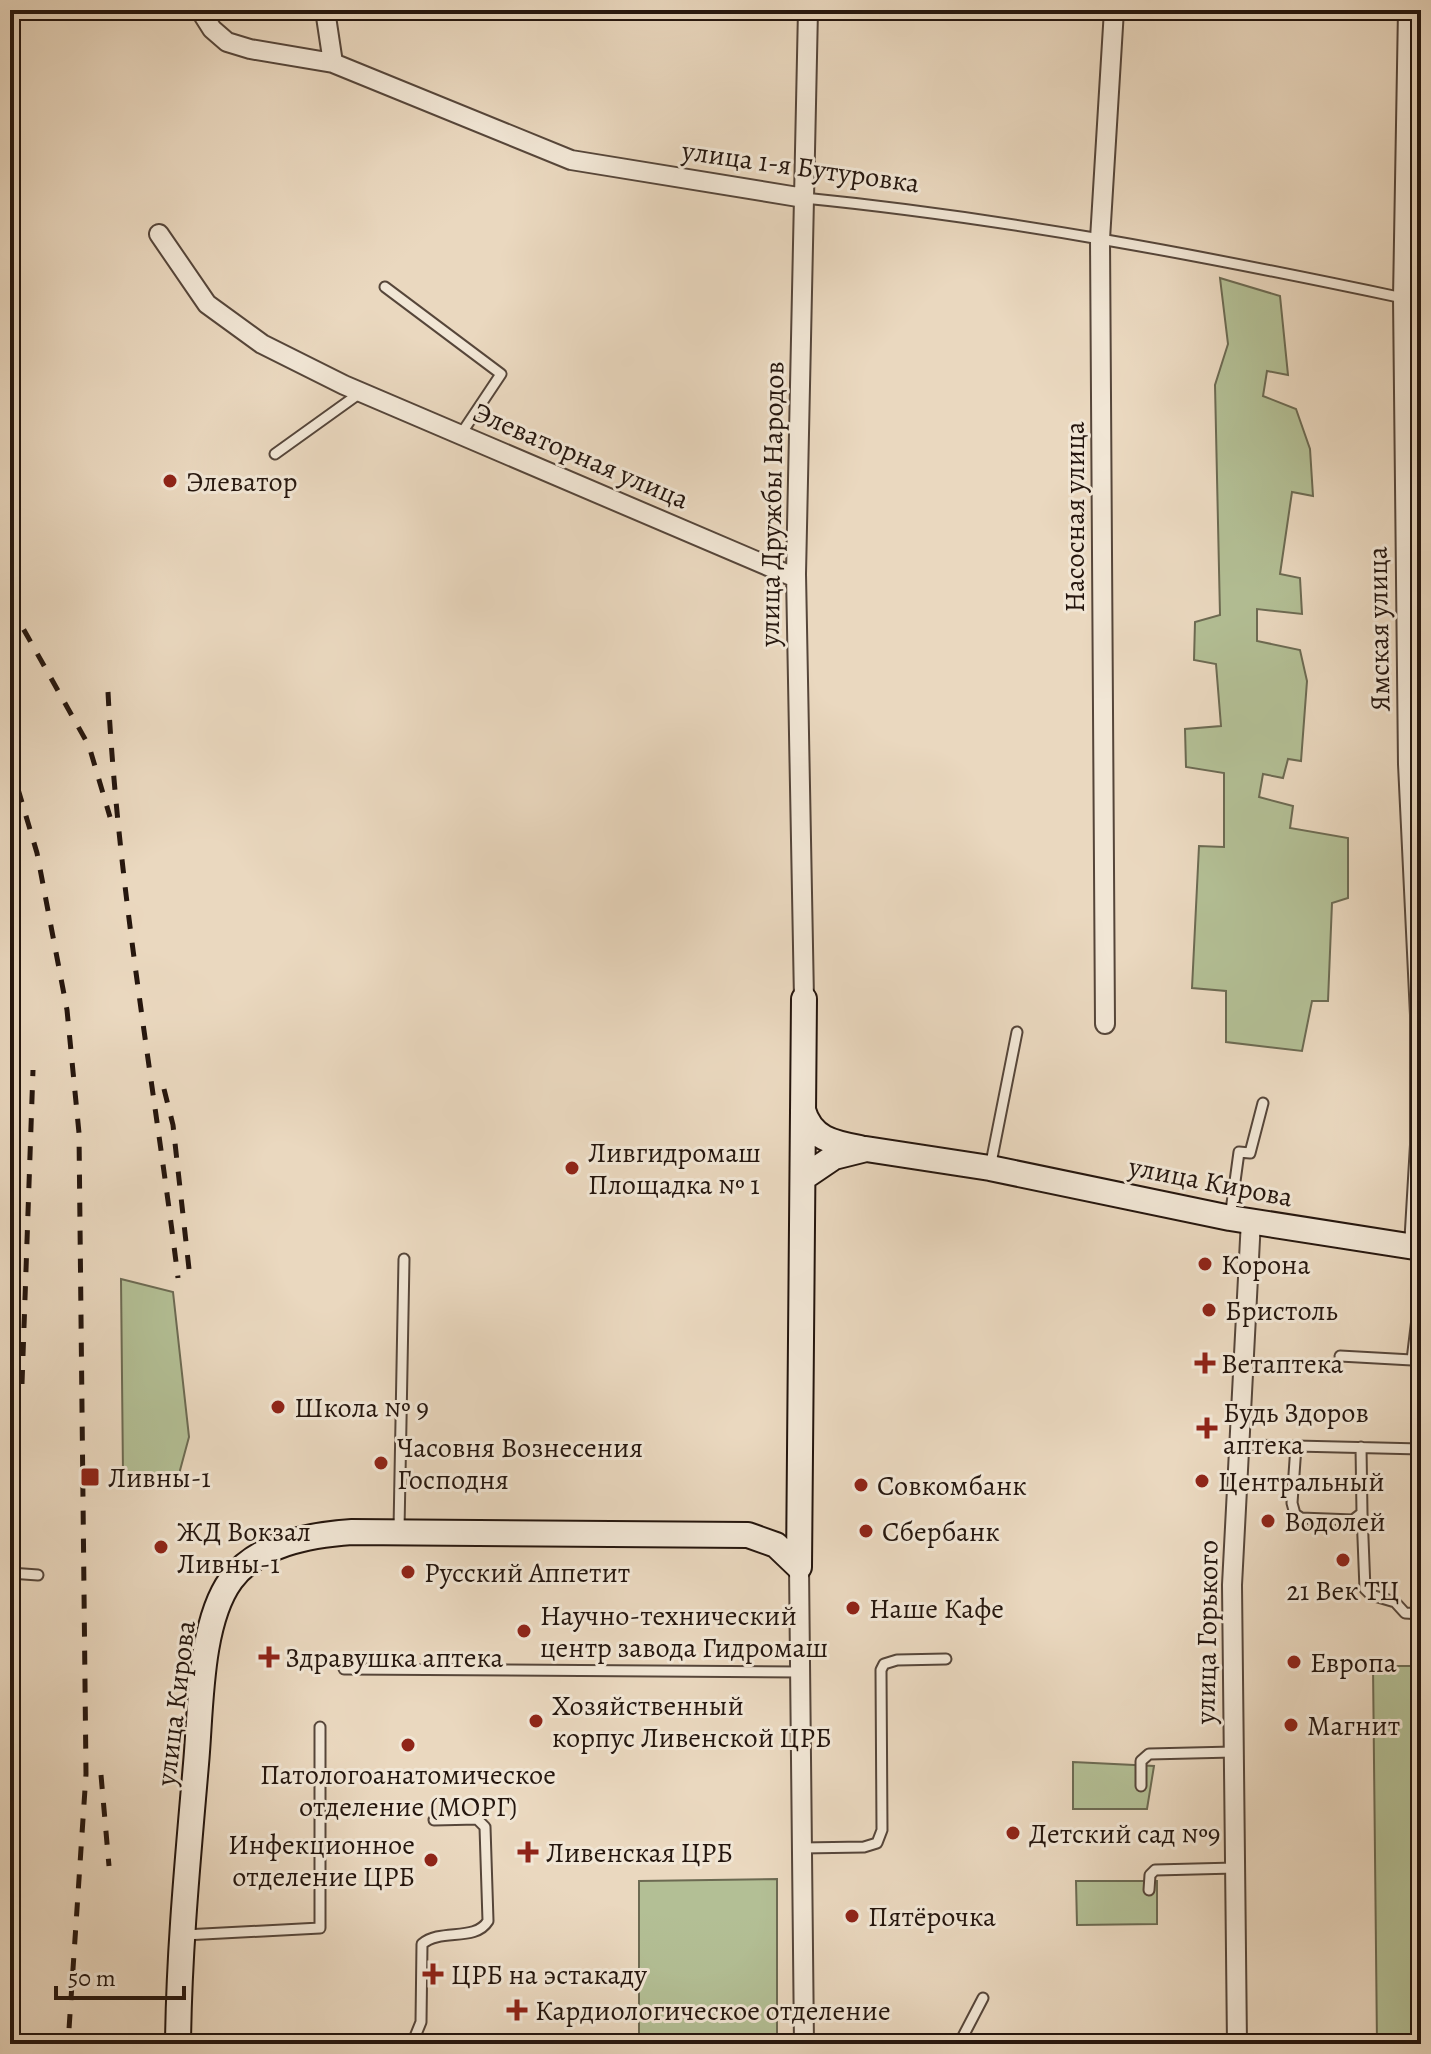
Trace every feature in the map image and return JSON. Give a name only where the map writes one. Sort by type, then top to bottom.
[{"type":"street","name":"улица 1-я Бутуровка","points":[[200,10],[212,29],[227,42],[333,63],[571,160],[804,198]]},
{"type":"street","points":[[325,10],[333,63]]},
{"type":"street","name":"улица Дружбы Народов","points":[[804,999],[796,578],[808,10]]},
{"type":"street","name":"Насосная улица","points":[[1105,1024],[1100,239],[1114,10]]},
{"type":"street","name":"Ямская улица","points":[[1408,10],[1403,298],[1408,764],[1420,1015],[1418,1248]]},
{"type":"street","name":"Элеваторная улица","points":[[159,234],[207,304],[262,344],[353,389],[796,578]]},
{"type":"street","points":[[804,999],[799,1497],[804,2044]]},
{"type":"street","name":"улица Кирова","points":[[803,1110],[808,1124],[818,1135],[839,1144],[990,1168],[1240,1219],[1418,1248]]},
{"type":"street","points":[[803,1178],[834,1157],[866,1149]]},
{"type":"street","name":"улица Горького","points":[[1237,2044],[1232,1585],[1238,1445],[1240,1219]]},
{"type":"street","points":[[748,1535],[779,1523],[799,1497]]},
{"type":"street","name":"улица Кирова","points":[[178,2044],[181,1935],[205,1667],[209,1641],[224,1591],[252,1561],[288,1542],[335,1533],[748,1535],[776,1545],[799,1567]]},
{"type":"lane","name":"улица 1-я Бутуровка","points":[[804,198],[926,210],[1213,258],[1403,298],[1421,311]]},
{"type":"lane","points":[[385,287],[501,374],[461,434]]},
{"type":"lane","points":[[275,454],[353,389]]},
{"type":"lane","points":[[990,1168],[1017,1032]]},
{"type":"lane","points":[[1240,1219],[1239,1152],[1250,1153],[1263,1103]]},
{"type":"lane","points":[[399,1533],[404,1259]]},
{"type":"lane","points":[[1340,1356],[1412,1360],[1421,1285]]},
{"type":"lane","points":[[1238,1445],[1421,1449]]},
{"type":"lane","points":[[1296,1446],[1292,1503],[1295,1514],[1301,1518],[1351,1520],[1362,1513]]},
{"type":"lane","points":[[1361,1447],[1365,1589],[1371,1595],[1395,1602],[1405,1613],[1421,1614]]},
{"type":"lane","points":[[10,1573],[38,1575]]},
{"type":"lane","points":[[802,1848],[877,1843],[882,1830],[881,1670],[884,1664],[897,1660],[946,1659]]},
{"type":"lane","points":[[344,1669],[800,1672]]},
{"type":"lane","points":[[181,1935],[320,1928],[320,1727]]},
{"type":"lane","points":[[1141,1786],[1141,1761],[1149,1754],[1233,1752]]},
{"type":"lane","points":[[412,2044],[421,2022],[422,1944],[440,1935],[474,1932],[488,1921],[485,1827],[477,1819],[434,1820]]},
{"type":"lane","points":[[1149,1890],[1150,1875],[1155,1870],[1235,1868]]},
{"type":"lane","points":[[959,2044],[983,1998]]},
{"type":"green space","points":[[1220,278],[1280,296],[1288,375],[1267,371],[1263,396],[1296,409],[1310,449],[1313,496],[1292,492],[1280,574],[1300,578],[1302,614],[1257,609],[1257,641],[1300,650],[1307,681],[1301,761],[1288,759],[1283,778],[1263,774],[1259,797],[1293,806],[1290,828],[1348,838],[1348,898],[1332,903],[1328,1001],[1312,1001],[1302,1051],[1226,1042],[1226,991],[1192,988],[1199,846],[1224,847],[1224,773],[1186,767],[1185,729],[1221,726],[1216,664],[1194,660],[1195,622],[1220,615],[1215,385],[1228,344]]},
{"type":"green space","points":[[121,1279],[173,1292],[189,1437],[179,1474],[123,1474]]},
{"type":"green space","points":[[1373,1666],[1421,1666],[1421,2044],[1377,2044]]},
{"type":"green space","points":[[1073,1762],[1154,1766],[1147,1809],[1073,1809]]},
{"type":"green space","points":[[777,1879],[777,2044],[434,2044],[639,2041],[639,1881]]},
{"type":"green space","points":[[1076,1881],[1157,1881],[1157,1924],[1077,1925]]},
{"type":"railway","points":[[10,605],[89,746],[110,817]]},
{"type":"railway","points":[[108,692],[128,912],[178,1278]]},
{"type":"railway","points":[[10,762],[37,853],[67,1010],[79,1133],[86,1774],[68,2044]]},
{"type":"railway","points":[[22,1384],[33,1070]]},
{"type":"railway","points":[[164,1089],[173,1125],[190,1278]]},
{"type":"railway","points":[[10,1286],[16,1265],[10,1343]]},
{"type":"railway","points":[[101,1775],[109,1866]]},
{"type":"place","name":"Элеватор","points":[[170,481]]},
{"type":"place","name":"Ливгидромаш Площадка № 1","points":[[572,1168]]},
{"type":"place","name":"Корона","points":[[1205,1264]]},
{"type":"place","name":"Бристоль","points":[[1209,1310]]},
{"type":"place","name":"Ветаптека","points":[[1205,1363]]},
{"type":"place","name":"Школа № 9","points":[[278,1407]]},
{"type":"place","name":"Будь Здоров аптека","points":[[1207,1428]]},
{"type":"place","name":"Часовня Вознесения Господня","points":[[381,1463]]},
{"type":"place","name":"Ливны-1","points":[[90,1477]]},
{"type":"place","name":"Центральный","points":[[1202,1481]]},
{"type":"place","name":"Совкомбанк","points":[[861,1485]]},
{"type":"place","name":"Водолей","points":[[1268,1521]]},
{"type":"place","name":"Сбербанк","points":[[866,1531]]},
{"type":"place","name":"ЖД Вокзал Ливны-1","points":[[161,1547]]},
{"type":"place","name":"21 Век ТЦ","points":[[1343,1560]]},
{"type":"place","name":"Русский Аппетит","points":[[408,1572]]},
{"type":"place","name":"Наше Кафе","points":[[853,1608]]},
{"type":"place","name":"Научно-технический центр завода Гидромаш","points":[[524,1631]]},
{"type":"place","name":"Здравушка аптека","points":[[269,1657]]},
{"type":"place","name":"Европа","points":[[1294,1662]]},
{"type":"place","name":"Хозяйственный корпус Ливенской ЦРБ","points":[[536,1721]]},
{"type":"place","name":"Магнит","points":[[1291,1725]]},
{"type":"place","name":"Патологоанатомическое отделение (МОРГ)","points":[[408,1745]]},
{"type":"place","name":"Детский сад №9","points":[[1013,1833]]},
{"type":"place","name":"Ливенская ЦРБ","points":[[528,1852]]},
{"type":"place","name":"Инфекционное отделение ЦРБ","points":[[431,1860]]},
{"type":"place","name":"Пятёрочка","points":[[852,1916]]},
{"type":"place","name":"ЦРБ на эстакаду","points":[[433,1974]]},
{"type":"place","name":"Кардиологическое отделение","points":[[517,2010]]}]
